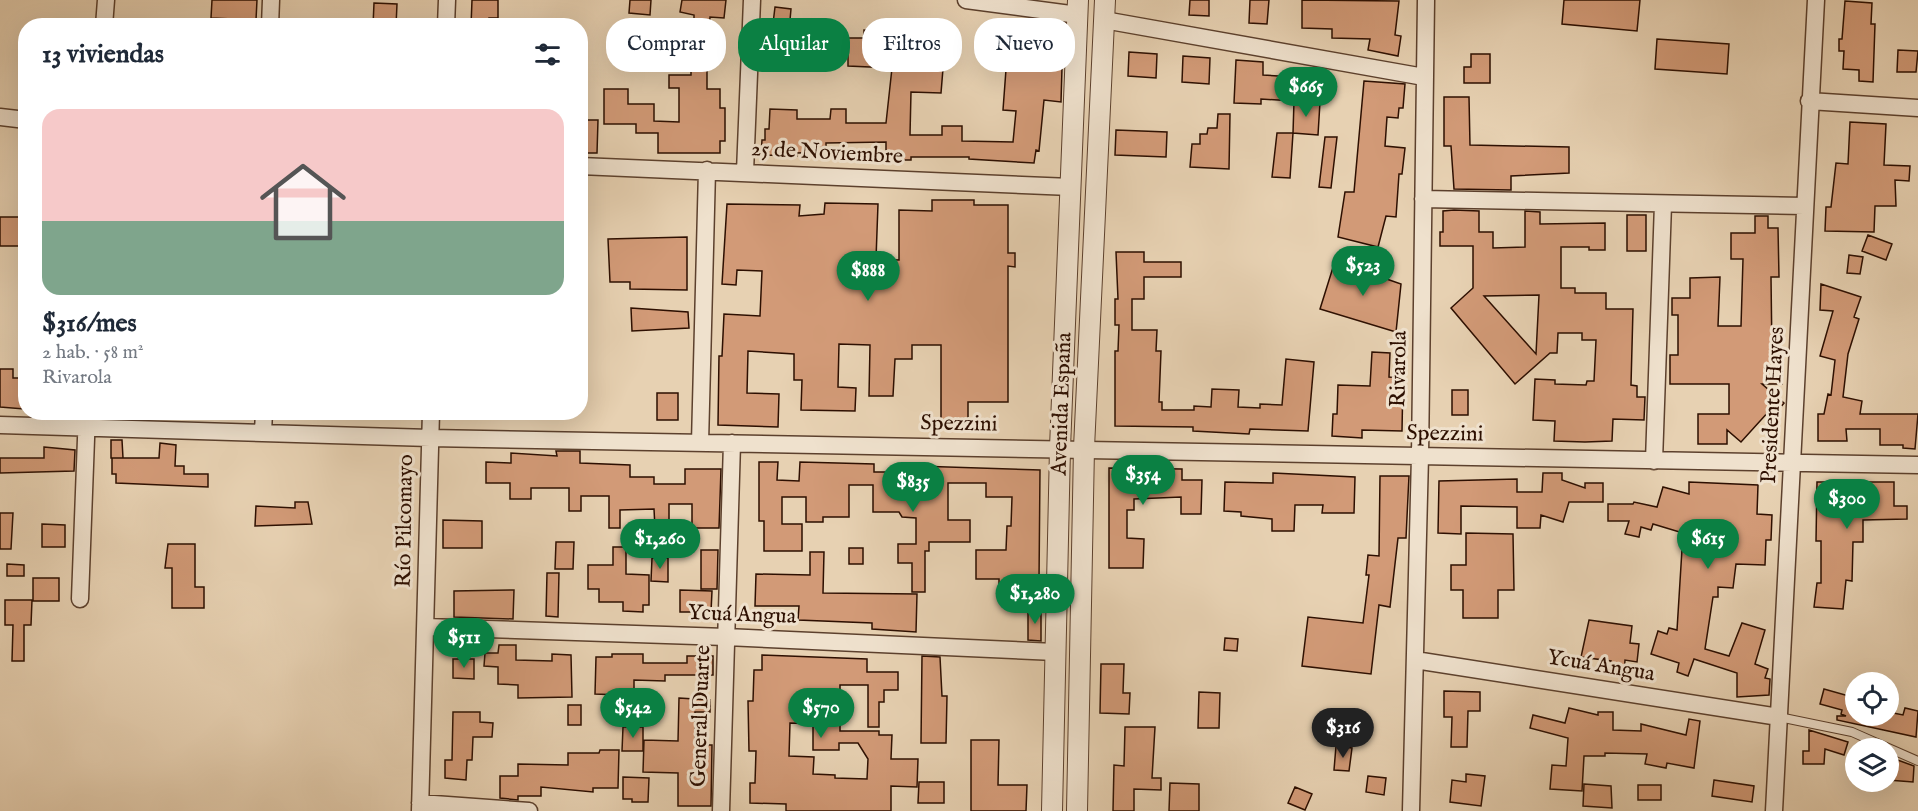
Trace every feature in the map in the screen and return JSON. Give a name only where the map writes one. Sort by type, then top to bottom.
[{"type":"street","points":[[105,18],[106,0]]},
{"type":"street","points":[[270,18],[271,0]]},
{"type":"street","points":[[446,18],[447,0]]},
{"type":"street","points":[[746,172],[752,0]]},
{"type":"street","points":[[966,0],[1078,7]]},
{"type":"street","name":"Rivarola","points":[[1411,811],[1420,456],[1426,0]]},
{"type":"street","name":"Presidente Hayes","points":[[1774,811],[1816,0]]},
{"type":"street","name":"Avenida España","points":[[1052,811],[1060,448],[1078,7]]},
{"type":"street","points":[[1104,10],[1424,77]]},
{"type":"street","name":"Avenida España","points":[[1077,811],[1084,448],[1104,10]]},
{"type":"street","points":[[1809,101],[1918,108]]},
{"type":"street","points":[[0,117],[18,119]]},
{"type":"street","name":"25 de Noviembre","points":[[588,166],[1071,187]]},
{"type":"street","points":[[700,443],[707,170]]},
{"type":"street","points":[[1423,199],[1804,207]]},
{"type":"street","points":[[1654,461],[1663,204]]},
{"type":"street","points":[[80,599],[87,420]]},
{"type":"street","name":"Spezzini","points":[[0,425],[87,420],[263,432],[430,438],[1084,448],[1918,465]]},
{"type":"street","points":[[263,432],[264,420]]},
{"type":"street","name":"Río Pilcomayo","points":[[420,807],[430,420]]},
{"type":"street","name":"General Duarte","points":[[721,811],[732,443]]},
{"type":"street","name":"Ycuá Angua","points":[[426,627],[726,637],[1055,652]]},
{"type":"street","name":"Ycuá Angua","points":[[1415,660],[1779,717]]},
{"type":"street","points":[[420,807],[529,811]]},
{"type":"lane","points":[[1779,717],[1852,732],[1918,761]]},
{"type":"building","points":[[212,0],[257,0],[256,18],[211,18]]},
{"type":"building","points":[[472,0],[498,0],[498,18],[471,18]]},
{"type":"building","points":[[630,0],[651,0],[650,15],[629,13]]},
{"type":"building","points":[[682,0],[726,0],[724,18],[694,18],[694,15],[680,12]]},
{"type":"building","points":[[1190,0],[1209,0],[1209,16],[1189,15]]},
{"type":"building","points":[[1250,0],[1269,0],[1267,24],[1249,23]]},
{"type":"building","points":[[1302,0],[1399,1],[1395,35],[1401,36],[1398,56],[1368,50],[1370,39],[1332,38],[1332,29],[1302,28]]},
{"type":"building","points":[[1564,0],[1640,0],[1637,31],[1562,24]]},
{"type":"building","points":[[1845,1],[1872,3],[1871,24],[1875,24],[1873,82],[1859,81],[1859,70],[1843,69],[1844,51],[1839,51],[1839,39],[1842,39]]},
{"type":"building","points":[[374,3],[397,4],[396,18],[373,18]]},
{"type":"building","points":[[775,7],[791,9],[790,18],[774,18]]},
{"type":"building","points":[[850,38],[862,38],[862,67],[850,66]]},
{"type":"building","points":[[1657,39],[1729,44],[1727,74],[1655,69]]},
{"type":"building","points":[[1898,50],[1918,51],[1916,72],[1897,72]]},
{"type":"building","points":[[1129,52],[1157,54],[1156,78],[1128,76]]},
{"type":"building","points":[[1471,54],[1490,54],[1490,83],[1464,83],[1464,67],[1471,67]]},
{"type":"building","points":[[1183,56],[1210,58],[1209,84],[1182,82]]},
{"type":"building","points":[[1236,60],[1263,62],[1263,75],[1295,77],[1294,101],[1261,99],[1261,104],[1234,103]]},
{"type":"building","points":[[691,72],[707,72],[707,89],[720,89],[720,108],[725,108],[725,141],[720,141],[720,153],[658,153],[658,133],[636,133],[636,124],[604,124],[604,89],[628,89],[628,104],[654,104],[654,121],[679,122],[679,88],[669,88],[669,75],[691,75]]},
{"type":"building","points":[[892,72],[943,72],[941,93],[911,92],[910,135],[942,135],[942,126],[962,126],[962,141],[1013,142],[1016,111],[1003,110],[1006,72],[1062,72],[1061,102],[1044,100],[1039,151],[1036,150],[1034,163],[969,159],[969,157],[911,157],[911,160],[900,160],[900,152],[886,152],[886,142],[826,143],[826,152],[797,153],[797,156],[761,155],[765,129],[769,129],[770,109],[797,110],[797,119],[830,119],[831,109],[846,109],[846,123],[886,123]]},
{"type":"building","points":[[1364,81],[1405,84],[1403,108],[1399,108],[1398,118],[1387,117],[1385,146],[1405,148],[1402,174],[1399,174],[1396,217],[1386,216],[1378,247],[1338,237],[1345,192],[1354,192]]},
{"type":"building","points":[[1444,97],[1469,97],[1470,145],[1569,147],[1569,173],[1511,176],[1511,190],[1454,189],[1451,146],[1444,146]]},
{"type":"building","points":[[1294,101],[1320,102],[1318,135],[1293,133]]},
{"type":"building","points":[[1218,114],[1230,114],[1229,169],[1190,167],[1192,144],[1200,144],[1200,134],[1207,134],[1208,128],[1217,128]]},
{"type":"building","points":[[588,120],[598,120],[597,153],[588,153]]},
{"type":"building","points":[[1850,122],[1886,124],[1884,165],[1910,166],[1909,181],[1895,180],[1896,206],[1875,206],[1874,232],[1825,231],[1826,207],[1831,207],[1836,163],[1848,164]]},
{"type":"building","points":[[1116,130],[1167,132],[1166,157],[1115,155]]},
{"type":"building","points":[[1277,133],[1293,133],[1290,178],[1272,177]]},
{"type":"building","points":[[1325,137],[1337,137],[1331,188],[1319,187]]},
{"type":"building","points":[[932,200],[974,200],[974,205],[1008,205],[1008,253],[1015,253],[1015,267],[1008,266],[1008,402],[968,402],[968,420],[941,420],[941,345],[912,345],[912,359],[895,359],[893,396],[869,396],[870,345],[839,344],[838,387],[856,388],[855,411],[801,410],[802,380],[794,380],[794,354],[748,351],[747,393],[779,394],[778,427],[718,425],[719,356],[722,356],[724,314],[760,316],[762,271],[737,270],[736,285],[722,284],[727,204],[800,205],[799,216],[824,214],[825,203],[878,204],[876,259],[899,260],[899,210],[932,211]]},
{"type":"building","points":[[1443,211],[1479,211],[1479,232],[1493,232],[1493,248],[1525,247],[1525,211],[1540,212],[1540,224],[1605,223],[1605,250],[1589,250],[1589,247],[1561,247],[1561,288],[1575,288],[1575,293],[1606,293],[1606,309],[1633,309],[1631,385],[1637,386],[1637,397],[1645,397],[1644,420],[1613,419],[1612,441],[1585,442],[1554,441],[1555,421],[1533,420],[1535,379],[1555,380],[1555,384],[1586,385],[1587,381],[1594,381],[1596,340],[1582,340],[1582,333],[1558,333],[1557,353],[1550,353],[1515,384],[1451,308],[1473,288],[1473,246],[1440,246]],"holes":[[[1539,295],[1536,354],[1484,296]]]},
{"type":"building","points":[[1627,215],[1646,215],[1646,251],[1627,251]]},
{"type":"building","points":[[1755,216],[1768,216],[1768,228],[1778,228],[1779,277],[1771,277],[1772,355],[1782,355],[1782,384],[1762,384],[1784,403],[1775,414],[1770,410],[1741,442],[1727,430],[1727,444],[1698,444],[1698,414],[1729,414],[1729,384],[1670,384],[1670,355],[1678,355],[1678,315],[1672,315],[1672,298],[1690,298],[1690,278],[1720,277],[1718,326],[1741,326],[1743,259],[1731,259],[1731,233],[1755,233]]},
{"type":"building","points":[[0,217],[18,217],[18,246],[0,246]]},
{"type":"building","points":[[1868,235],[1892,244],[1886,260],[1862,251]]},
{"type":"building","points":[[687,237],[687,290],[630,289],[630,282],[610,282],[608,239]]},
{"type":"building","points":[[1116,252],[1144,252],[1144,262],[1181,262],[1181,277],[1144,277],[1144,299],[1132,299],[1132,330],[1157,330],[1156,351],[1161,351],[1159,402],[1162,402],[1162,410],[1194,410],[1194,406],[1211,407],[1212,389],[1239,390],[1238,407],[1260,408],[1260,404],[1282,405],[1286,359],[1314,362],[1308,431],[1250,429],[1249,434],[1193,431],[1193,427],[1115,426],[1115,351],[1118,351],[1119,325],[1115,325],[1115,299],[1118,299]]},
{"type":"building","points":[[1849,255],[1863,257],[1860,274],[1847,273]]},
{"type":"building","points":[[1335,261],[1401,284],[1396,332],[1320,309]]},
{"type":"building","points":[[1821,284],[1861,297],[1854,317],[1859,319],[1848,354],[1843,397],[1862,401],[1860,414],[1918,414],[1915,449],[1903,448],[1903,445],[1880,445],[1880,429],[1846,429],[1847,441],[1818,441],[1818,414],[1824,414],[1828,394],[1831,395],[1835,360],[1820,356],[1833,311],[1820,310]]},
{"type":"building","points":[[631,308],[688,312],[689,328],[632,331]]},
{"type":"building","points":[[1372,352],[1390,353],[1389,377],[1403,378],[1402,431],[1362,430],[1362,438],[1332,436],[1333,414],[1337,414],[1338,385],[1370,386]]},
{"type":"building","points":[[0,369],[13,369],[13,378],[18,378],[18,408],[0,407]]},
{"type":"building","points":[[1452,390],[1468,390],[1468,415],[1452,415]]},
{"type":"building","points":[[657,393],[678,393],[678,420],[657,420]]},
{"type":"building","points":[[111,440],[122,440],[123,458],[111,458]]},
{"type":"building","points":[[160,443],[176,445],[175,466],[184,466],[184,474],[208,474],[208,487],[116,483],[116,474],[112,474],[112,458],[159,458]]},
{"type":"building","points":[[44,447],[75,450],[74,471],[0,473],[0,458],[44,458]]},
{"type":"building","points":[[556,451],[580,451],[580,463],[630,465],[630,477],[654,477],[654,484],[685,484],[685,469],[721,469],[719,528],[692,528],[692,504],[669,504],[669,528],[655,528],[654,509],[620,510],[620,528],[609,528],[609,496],[581,496],[581,511],[569,511],[569,488],[531,488],[531,499],[510,499],[510,483],[486,483],[486,462],[511,463],[511,453],[557,456]]},
{"type":"building","points":[[759,462],[778,462],[777,480],[799,481],[800,462],[874,464],[874,472],[917,472],[917,466],[1040,470],[1039,582],[1021,582],[1021,600],[999,600],[999,579],[976,579],[976,550],[1006,550],[1007,526],[1011,526],[1012,497],[986,497],[986,483],[948,483],[948,520],[970,520],[970,542],[929,542],[929,551],[925,551],[925,592],[912,592],[912,563],[898,563],[898,544],[916,544],[916,518],[902,517],[899,512],[873,512],[873,485],[849,485],[849,517],[823,517],[823,522],[806,522],[806,497],[782,497],[782,524],[802,524],[802,551],[764,551],[764,521],[759,521]]},
{"type":"building","points":[[1109,468],[1182,469],[1182,480],[1202,480],[1201,514],[1181,514],[1181,497],[1134,499],[1134,510],[1127,510],[1127,538],[1144,539],[1143,568],[1109,568]]},
{"type":"building","points":[[1273,473],[1355,477],[1354,513],[1322,513],[1323,505],[1295,505],[1294,531],[1272,531],[1272,519],[1241,516],[1241,512],[1224,511],[1225,482],[1273,483]]},
{"type":"building","points":[[1543,473],[1562,473],[1562,480],[1585,488],[1585,483],[1603,483],[1603,502],[1569,502],[1563,522],[1541,515],[1540,528],[1517,528],[1517,507],[1461,506],[1461,534],[1438,533],[1439,481],[1517,479],[1517,492],[1542,492]]},
{"type":"building","points":[[1380,476],[1409,476],[1406,538],[1398,538],[1390,607],[1379,605],[1371,674],[1302,666],[1308,617],[1363,623],[1369,575],[1366,575],[1368,555],[1379,556]]},
{"type":"building","points":[[1689,482],[1758,485],[1757,514],[1772,515],[1771,540],[1766,540],[1765,565],[1736,564],[1733,588],[1718,587],[1718,597],[1713,597],[1705,649],[1729,656],[1742,623],[1765,630],[1755,664],[1768,669],[1765,678],[1770,679],[1769,695],[1737,697],[1737,673],[1694,659],[1688,676],[1677,672],[1679,663],[1651,654],[1658,631],[1667,634],[1669,628],[1677,630],[1683,533],[1653,524],[1651,530],[1641,527],[1639,537],[1625,534],[1629,521],[1608,521],[1608,504],[1633,504],[1634,502],[1657,507],[1663,487],[1689,494]]},
{"type":"building","points":[[1817,482],[1894,482],[1894,506],[1907,506],[1907,519],[1863,520],[1863,542],[1853,542],[1852,581],[1846,580],[1843,609],[1814,607],[1817,583],[1821,583],[1821,541],[1816,541]]},
{"type":"building","points":[[295,502],[308,502],[312,524],[255,526],[256,506],[295,508]]},
{"type":"building","points":[[0,513],[13,513],[11,549],[0,549]]},
{"type":"building","points":[[443,520],[482,521],[482,548],[443,548]]},
{"type":"building","points":[[42,524],[65,525],[65,547],[42,547]]},
{"type":"building","points":[[1466,533],[1513,534],[1514,590],[1498,590],[1498,618],[1463,618],[1463,590],[1451,590],[1451,565],[1466,565]]},
{"type":"building","points":[[556,542],[574,542],[573,569],[555,569]]},
{"type":"building","points":[[168,544],[195,544],[195,587],[204,587],[204,608],[172,608],[172,568],[165,568]]},
{"type":"building","points":[[613,547],[626,547],[626,574],[649,575],[649,605],[643,605],[643,612],[623,611],[623,602],[599,602],[599,589],[588,589],[588,565],[613,565]]},
{"type":"building","points":[[849,548],[863,548],[863,564],[849,564]]},
{"type":"building","points":[[701,550],[718,550],[717,589],[701,589]]},
{"type":"building","points":[[810,552],[824,552],[823,593],[917,594],[916,632],[872,629],[872,623],[798,620],[799,606],[755,606],[756,574],[810,575]]},
{"type":"building","points":[[652,558],[668,558],[668,582],[651,581]]},
{"type":"building","points":[[7,564],[24,565],[24,576],[7,576]]},
{"type":"building","points":[[547,573],[559,573],[558,617],[546,616]]},
{"type":"building","points":[[33,578],[59,578],[59,601],[33,601]]},
{"type":"building","points":[[514,590],[513,619],[454,617],[454,591]]},
{"type":"building","points":[[680,590],[712,591],[711,612],[680,612]]},
{"type":"building","points":[[5,600],[32,600],[31,625],[24,625],[24,661],[12,661],[13,625],[5,625]]},
{"type":"building","points":[[1028,610],[1041,610],[1041,641],[1028,640]]},
{"type":"building","points":[[1589,620],[1632,626],[1630,643],[1639,644],[1637,662],[1625,660],[1624,673],[1609,671],[1611,661],[1581,657]]},
{"type":"building","points":[[1225,638],[1238,639],[1237,651],[1224,650]]},
{"type":"building","points":[[499,645],[516,645],[516,660],[552,661],[552,654],[571,655],[572,697],[518,698],[518,685],[498,684],[498,667],[484,666],[485,653],[498,653]]},
{"type":"building","points":[[612,654],[643,654],[643,663],[687,663],[687,656],[713,656],[713,675],[665,675],[665,681],[634,680],[634,689],[620,689],[620,695],[595,694],[596,657],[612,657]]},
{"type":"building","points":[[762,655],[867,659],[867,672],[898,672],[898,690],[884,690],[884,702],[879,702],[879,727],[868,727],[868,685],[840,685],[840,691],[824,691],[823,719],[840,719],[840,731],[879,731],[879,735],[892,735],[891,759],[918,759],[917,787],[891,786],[891,811],[786,811],[786,804],[750,803],[750,783],[755,783],[756,751],[749,751],[748,701],[753,701],[754,670],[762,670]],"holes":[[[790,723],[813,724],[813,750],[839,750],[839,743],[858,743],[868,759],[867,779],[835,778],[835,775],[813,774],[814,757],[789,756]]]},
{"type":"building","points":[[922,656],[940,657],[942,696],[947,696],[946,743],[921,743]]},
{"type":"building","points":[[453,659],[474,659],[474,679],[453,678]]},
{"type":"building","points":[[1101,664],[1124,664],[1123,693],[1130,693],[1129,714],[1100,713]]},
{"type":"building","points":[[1824,689],[1845,695],[1845,716],[1841,714],[1842,710],[1820,704]]},
{"type":"building","points":[[1444,691],[1480,692],[1480,711],[1468,711],[1467,747],[1451,747],[1452,717],[1444,717]]},
{"type":"building","points":[[1199,692],[1220,693],[1219,728],[1198,728]]},
{"type":"building","points":[[679,698],[710,700],[710,712],[695,712],[695,738],[699,738],[699,745],[712,745],[711,806],[678,806],[678,773],[643,772],[644,740],[678,741]]},
{"type":"building","points":[[568,705],[581,705],[581,725],[568,725]]},
{"type":"building","points":[[1569,708],[1598,715],[1598,712],[1613,712],[1613,730],[1641,731],[1641,724],[1686,735],[1689,719],[1700,721],[1694,768],[1667,763],[1666,768],[1645,764],[1647,754],[1605,753],[1605,756],[1584,756],[1582,791],[1550,789],[1552,765],[1566,766],[1568,738],[1530,728],[1533,715],[1565,723]]},
{"type":"building","points":[[1905,708],[1918,711],[1916,737],[1865,726],[1899,726],[1899,714],[1903,715]]},
{"type":"building","points":[[453,712],[480,712],[480,722],[493,723],[492,737],[473,737],[472,760],[467,760],[466,780],[445,778],[445,760],[452,760]]},
{"type":"building","points":[[1837,716],[1845,716],[1845,722],[1837,720]]},
{"type":"building","points":[[623,727],[643,727],[643,751],[622,751]]},
{"type":"building","points":[[1125,727],[1155,727],[1152,778],[1161,778],[1161,790],[1134,789],[1134,811],[1113,811],[1114,765],[1124,766]]},
{"type":"building","points":[[1809,730],[1845,741],[1844,755],[1825,749],[1824,764],[1803,764],[1803,751],[1809,751]]},
{"type":"building","points":[[971,740],[999,740],[998,785],[1027,785],[1026,811],[971,811]]},
{"type":"building","points":[[1336,746],[1352,748],[1349,771],[1334,770]]},
{"type":"building","points":[[600,750],[619,750],[618,788],[593,788],[593,792],[541,787],[541,796],[518,796],[518,800],[500,798],[500,776],[518,776],[518,764],[568,765],[568,753],[599,753]]},
{"type":"building","points":[[1899,761],[1914,766],[1913,782],[1899,781]]},
{"type":"building","points":[[1466,774],[1485,776],[1481,806],[1450,802],[1452,780],[1466,782]]},
{"type":"building","points":[[1368,776],[1386,778],[1384,795],[1366,792]]},
{"type":"building","points":[[623,777],[649,778],[648,802],[632,802],[632,799],[623,799]]},
{"type":"building","points":[[1714,780],[1754,786],[1752,802],[1712,796]]},
{"type":"building","points":[[919,782],[944,782],[944,803],[918,803]]},
{"type":"building","points":[[1170,783],[1199,784],[1199,811],[1169,811]]},
{"type":"building","points":[[1584,784],[1611,786],[1612,808],[1583,806]]},
{"type":"building","points":[[1638,785],[1661,785],[1661,800],[1638,800]]},
{"type":"building","points":[[1295,787],[1312,794],[1305,810],[1288,803]]}]
